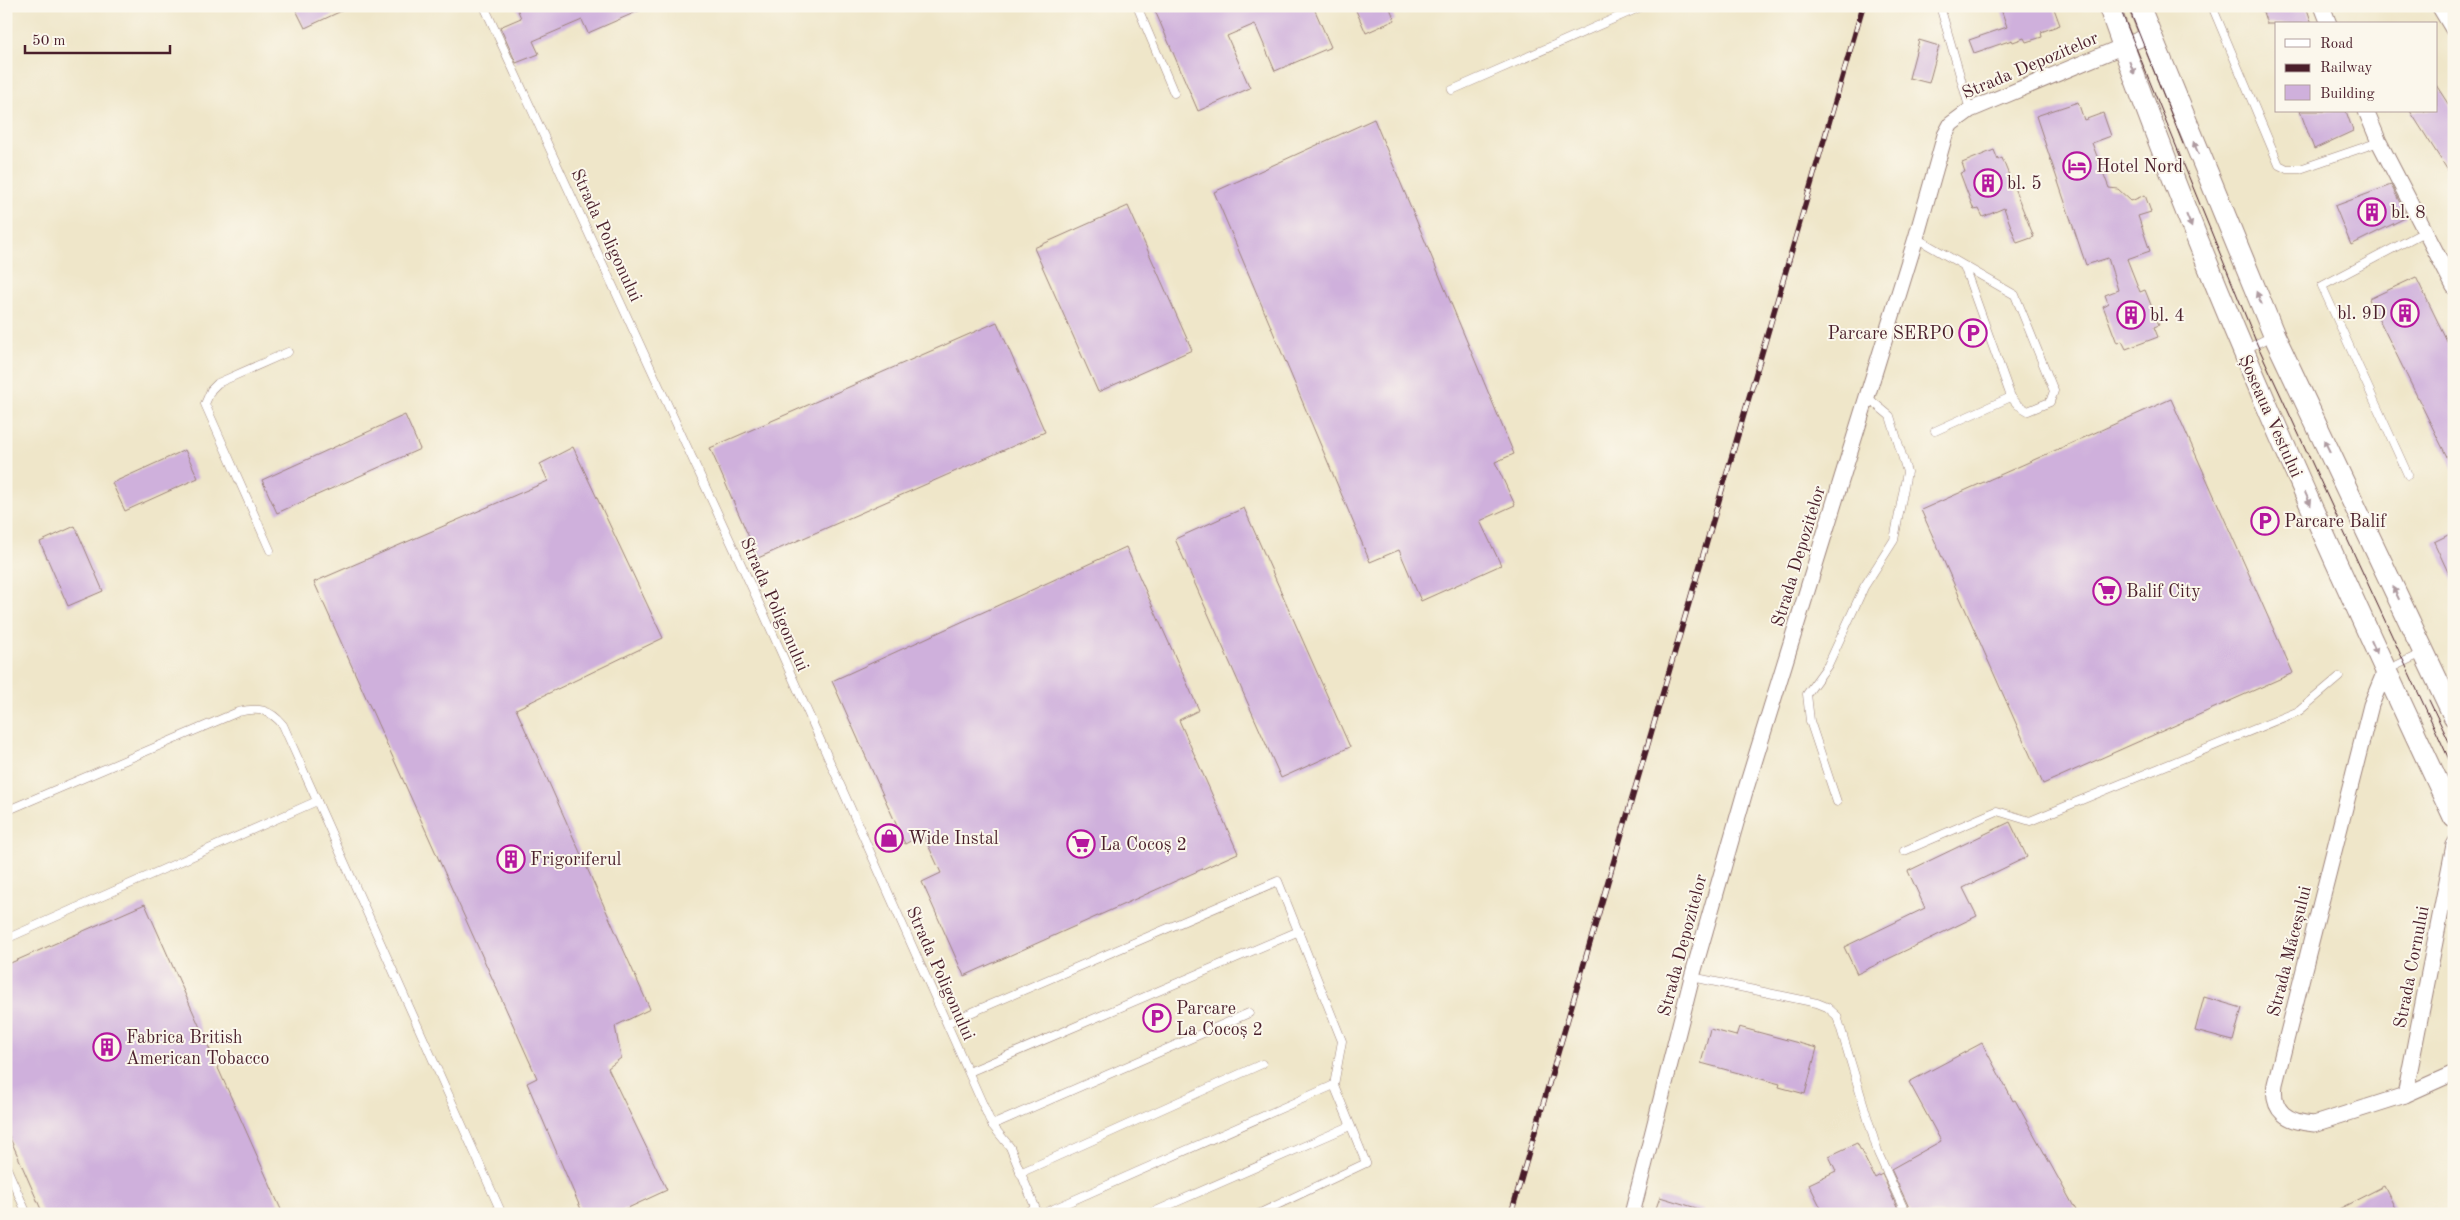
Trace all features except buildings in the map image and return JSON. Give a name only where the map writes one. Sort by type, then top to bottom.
[{"type":"main road","name":"Șoseaua Vestului","points":[[2109,6],[2182,201],[2242,351],[2385,671],[2454,817]]},
{"type":"main road","name":"Șoseaua Vestului","points":[[2139,6],[2274,335],[2454,716]]},
{"type":"street","points":[[2322,6],[2328,22]]},
{"type":"street","points":[[2439,6],[2454,31]]},
{"type":"street","name":"Strada Depozitelor","points":[[1632,1214],[1692,977],[1744,795],[1916,238],[1945,135],[1951,124],[1970,110],[2150,35]]},
{"type":"street","points":[[2366,112],[2379,142],[2452,279]]},
{"type":"street","name":"Strada Măceșului","points":[[2385,671],[2369,714],[2273,1098],[2278,1109],[2291,1118],[2301,1123],[2314,1124],[2405,1095]]},
{"type":"street","name":"Strada Cornului","points":[[2405,1095],[2454,845]]},
{"type":"street","points":[[2405,1095],[2454,1073]]},
{"type":"lane","name":"Strada Poligonului","points":[[484,6],[764,614],[992,1124],[1010,1147],[1036,1211]]},
{"type":"lane","points":[[1137,6],[1174,93]]},
{"type":"lane","points":[[1452,90],[1644,6]]},
{"type":"lane","points":[[1940,6],[1970,110]]},
{"type":"lane","points":[[2212,6],[2279,165],[2287,169],[2300,169],[2379,142]]},
{"type":"lane","points":[[2408,475],[2322,286],[2426,231]]},
{"type":"lane","points":[[1916,238],[2015,295],[2054,391],[2050,402],[2028,411],[2010,397],[1964,266]]},
{"type":"lane","points":[[2242,351],[2274,335]]},
{"type":"lane","points":[[270,550],[205,404],[211,390],[218,383],[288,352]]},
{"type":"lane","points":[[1837,802],[1810,721],[1807,694],[1828,665],[1864,587],[1894,540],[1907,472],[1890,416],[1867,397]]},
{"type":"lane","points":[[1936,431],[2010,397]]},
{"type":"lane","points":[[2385,671],[2423,652]]},
{"type":"lane","points":[[1904,851],[1997,811],[2030,821],[2299,711],[2339,678]]},
{"type":"lane","points":[[6,811],[238,712],[252,708],[265,710],[276,716],[283,725],[502,1214]]},
{"type":"lane","points":[[6,939],[317,802]]},
{"type":"lane","points":[[947,1024],[1278,881],[1342,1041],[1334,1085],[1366,1163],[1258,1214]]},
{"type":"lane","points":[[969,1072],[1298,931]]},
{"type":"lane","points":[[1692,977],[1817,1004],[1828,1008],[1837,1016],[1878,1153],[1906,1214]]},
{"type":"lane","points":[[992,1124],[1249,1013]]},
{"type":"lane","points":[[1020,1174],[1262,1064]]},
{"type":"lane","points":[[1042,1214],[1334,1085]]},
{"type":"lane","points":[[1149,1214],[1350,1126]]},
{"type":"lane","points":[[6,1166],[27,1214]]},
{"type":"lane","points":[[1023,1214],[1036,1211]]},
{"type":"tram line","points":[[2119,6],[2257,344],[2454,770]]},
{"type":"tram line","points":[[2128,6],[2183,144]]},
{"type":"tram line","points":[[2429,700],[2454,752]]},
{"type":"railway","points":[[1511,1214],[1863,6]]},
{"type":"place","name":"Hotel Nord","points":[[2077,166]]},
{"type":"place","name":"bl. 5","points":[[1988,183]]},
{"type":"place","name":"bl. 8","points":[[2372,212]]},
{"type":"place","name":"bl. 9D","points":[[2405,313]]},
{"type":"place","name":"bl. 4","points":[[2131,315]]},
{"type":"place","name":"Parcare SERPO","points":[[1973,333]]},
{"type":"place","name":"Parcare Balif","points":[[2265,521]]},
{"type":"place","name":"Balif City","points":[[2107,591]]},
{"type":"place","name":"Wide Instal","points":[[889,838]]},
{"type":"place","name":"La Cocoș 2","points":[[1081,844]]},
{"type":"place","name":"Frigoriferul","points":[[511,859]]},
{"type":"place","name":"Parcare La Cocoș 2","points":[[1157,1018]]},
{"type":"place","name":"Fabrica British American Tobacco","points":[[107,1047]]}]
